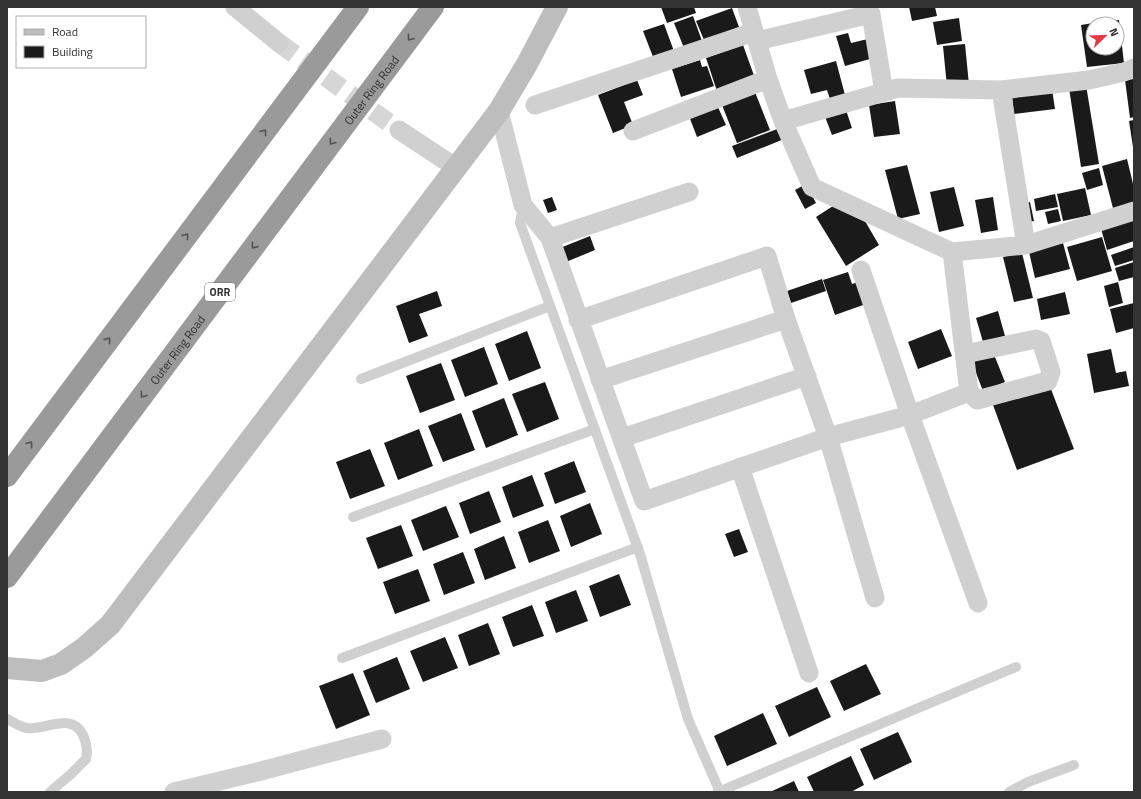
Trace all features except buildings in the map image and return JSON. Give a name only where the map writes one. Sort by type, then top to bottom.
[{"type":"highway","points":[[7,476],[358,7]]},
{"type":"highway","name":"Outer Ring Road","points":[[7,577],[433,7]]},
{"type":"main road","points":[[7,668],[42,671],[61,664],[84,648],[110,625],[455,167],[499,111],[527,64],[557,7]]},
{"type":"street","points":[[235,7],[279,43]]},
{"type":"street","points":[[746,7],[768,79],[783,121],[812,187],[952,252],[1026,245],[1134,211]]},
{"type":"street","points":[[535,105],[755,36],[871,14],[884,92]]},
{"type":"street","points":[[783,121],[898,88],[1001,90],[1089,80],[1124,72],[1134,68]]},
{"type":"street","points":[[633,131],[768,79]]},
{"type":"street","points":[[1001,90],[1026,245]]},
{"type":"street","points":[[499,111],[523,205],[550,238],[578,320],[644,501],[828,437],[910,415],[969,392]]},
{"type":"street","points":[[399,130],[455,167]]},
{"type":"street","points":[[550,238],[689,192]]},
{"type":"street","points":[[952,252],[964,354],[969,392],[977,400],[1048,380],[1051,372],[1041,341],[1036,339],[964,354]]},
{"type":"street","points":[[578,320],[767,256],[786,319],[828,437],[875,598]]},
{"type":"street","points":[[861,270],[910,415],[978,603]]},
{"type":"street","points":[[600,380],[786,319]]},
{"type":"street","points":[[622,438],[807,376]]},
{"type":"street","points":[[740,467],[809,673]]},
{"type":"street","points":[[174,792],[382,739]]},
{"type":"lane","points":[[523,205],[520,223],[638,547],[688,719],[719,792],[1016,667]]},
{"type":"lane","points":[[361,378],[550,306]]},
{"type":"lane","points":[[353,517],[595,429]]},
{"type":"lane","points":[[342,658],[638,547]]},
{"type":"lane","points":[[7,719],[27,728],[36,728],[68,722],[75,725],[81,731],[87,748],[86,759],[50,792]]},
{"type":"lane","points":[[1009,792],[1028,782],[1074,765]]},
{"type":"tunnel","points":[[279,43],[399,130]]}]
